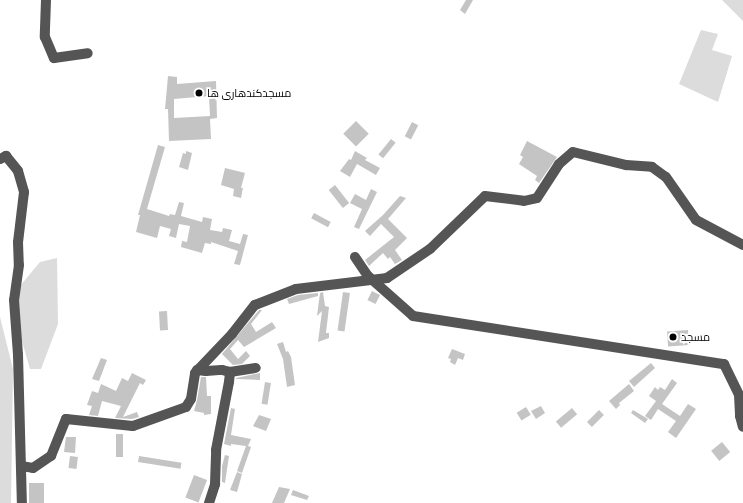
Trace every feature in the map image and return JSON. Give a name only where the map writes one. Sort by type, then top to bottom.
[{"type":"street","points":[[46,0],[45,36],[54,58],[88,52]]},
{"type":"street","points":[[21,466],[33,468],[51,456],[66,419],[133,426],[186,407],[191,399],[193,377],[197,370],[232,334],[255,304],[296,289],[375,281],[386,278],[398,272],[430,249],[485,196],[524,201],[536,198],[560,164],[573,152],[626,165],[652,167],[666,177],[696,220],[743,245]]},
{"type":"street","points":[[0,159],[6,156],[18,171],[24,192],[18,242],[20,265],[14,300],[22,503]]},
{"type":"street","points":[[356,257],[368,276],[412,316],[724,364],[739,395],[740,416],[743,427]]},
{"type":"street","points":[[197,370],[206,372],[222,370],[230,372],[256,368]]},
{"type":"street","points":[[209,503],[215,484],[216,450],[230,382],[230,372]]},
{"type":"shaded area","points":[[722,0],[743,0],[743,21]]},
{"type":"shaded area","points":[[701,30],[718,34],[712,50],[732,56],[718,102],[679,84]]},
{"type":"shaded area","points":[[57,258],[58,324],[41,369],[30,369],[15,317],[15,292],[40,262]]},
{"type":"shaded area","points":[[0,317],[13,369],[11,503],[0,503]]},
{"type":"building","points":[[466,0],[473,0],[465,14],[460,10]]},
{"type":"building","points":[[168,76],[177,77],[177,84],[216,81],[217,118],[210,119],[211,139],[169,141],[168,109],[165,109]],"holes":[[[209,96],[210,116],[174,118],[174,99]]]},
{"type":"building","points":[[356,121],[369,134],[356,146],[343,134]]},
{"type":"building","points":[[412,122],[418,125],[411,139],[405,136]]},
{"type":"building","points":[[391,139],[396,143],[383,158],[378,155]]},
{"type":"building","points":[[527,141],[557,157],[539,183],[535,180],[537,176],[519,164],[523,157],[520,155]]},
{"type":"building","points":[[158,145],[165,147],[147,209],[169,216],[170,214],[175,215],[179,202],[184,203],[181,216],[202,222],[203,217],[212,219],[210,230],[222,232],[223,228],[232,230],[229,241],[240,244],[243,234],[248,235],[240,265],[234,264],[238,251],[211,242],[211,244],[205,243],[202,253],[181,247],[182,241],[187,242],[190,226],[179,224],[176,238],[169,236],[171,229],[160,226],[157,238],[136,232],[140,215],[138,215]]},
{"type":"building","points":[[186,151],[192,153],[188,170],[179,167],[183,153],[186,154]]},
{"type":"building","points":[[355,151],[367,158],[365,160],[380,168],[376,175],[357,164],[350,177],[340,171],[349,159],[351,160]]},
{"type":"building","points":[[225,168],[245,173],[241,188],[243,188],[241,198],[233,196],[234,189],[221,185]]},
{"type":"building","points":[[335,185],[349,203],[343,208],[329,190]]},
{"type":"building","points":[[371,189],[377,192],[359,229],[354,227],[362,209],[350,203],[355,194],[366,200]]},
{"type":"building","points":[[400,196],[406,198],[388,219],[407,238],[395,250],[402,260],[395,264],[390,257],[388,259],[383,253],[369,266],[365,260],[394,237],[381,224],[370,236],[365,231],[383,215]]},
{"type":"building","points":[[314,213],[331,222],[328,227],[311,218]]},
{"type":"building","points":[[372,291],[380,295],[375,304],[367,300]]},
{"type":"building","points":[[323,292],[325,306],[329,307],[326,333],[329,333],[329,338],[318,342],[322,311],[317,316],[320,293]]},
{"type":"building","points":[[343,292],[350,293],[345,332],[338,331]]},
{"type":"building","points":[[318,293],[318,296],[289,304],[287,299],[298,295]]},
{"type":"building","points":[[259,310],[262,310],[251,324],[256,332],[272,322],[276,328],[244,347],[238,340],[230,349],[238,359],[246,351],[250,356],[242,364],[233,365],[222,354]]},
{"type":"building","points":[[159,311],[167,311],[168,330],[160,330]]},
{"type":"building","points":[[688,330],[689,345],[668,346],[667,331]]},
{"type":"building","points":[[283,342],[286,352],[288,351],[291,357],[295,385],[287,387],[283,359],[277,344]]},
{"type":"building","points":[[452,349],[465,354],[463,360],[458,358],[455,365],[450,362],[451,359],[448,358]]},
{"type":"building","points":[[101,358],[107,360],[99,381],[92,379]]},
{"type":"building","points":[[651,363],[655,368],[634,387],[629,381]]},
{"type":"building","points":[[132,373],[146,380],[143,385],[140,383],[123,417],[137,412],[139,417],[132,419],[115,418],[121,406],[102,401],[98,416],[89,415],[92,406],[87,405],[92,391],[98,393],[101,384],[116,391],[122,378],[128,381]]},
{"type":"building","points":[[260,373],[260,380],[236,379],[236,378]]},
{"type":"building","points":[[201,377],[206,377],[207,396],[211,396],[211,414],[204,415],[204,413],[194,411]]},
{"type":"building","points":[[672,379],[677,383],[662,404],[680,416],[688,404],[696,409],[676,438],[668,432],[676,421],[658,409],[651,420],[645,416],[656,401],[649,396],[655,387],[658,390],[660,387],[665,390]]},
{"type":"building","points":[[265,382],[271,383],[267,405],[262,404]]},
{"type":"building","points":[[629,384],[634,391],[619,403],[620,405],[616,409],[609,401]]},
{"type":"building","points":[[541,406],[545,413],[536,419],[531,411]]},
{"type":"building","points":[[526,407],[531,415],[521,420],[517,413]]},
{"type":"building","points":[[231,408],[235,409],[231,435],[251,439],[248,446],[251,447],[242,473],[237,471],[246,446],[231,444],[231,446],[224,444]]},
{"type":"building","points":[[572,408],[577,414],[561,428],[556,421]]},
{"type":"building","points":[[599,410],[604,415],[592,427],[587,422]]},
{"type":"building","points":[[633,410],[648,419],[645,423],[631,413]]},
{"type":"building","points":[[259,415],[271,419],[266,431],[253,426]]},
{"type":"building","points":[[116,434],[123,434],[123,457],[116,457]]},
{"type":"building","points":[[66,437],[76,437],[75,453],[64,452]]},
{"type":"building","points":[[722,442],[730,452],[719,461],[711,451]]},
{"type":"building","points":[[225,455],[229,456],[225,483],[222,482],[222,466]]},
{"type":"building","points":[[70,456],[78,457],[76,469],[69,468]]},
{"type":"building","points":[[139,456],[181,463],[181,469],[138,462]]},
{"type":"building","points":[[237,472],[242,474],[237,492],[230,490]]},
{"type":"building","points":[[194,475],[207,480],[198,502],[185,497]]},
{"type":"building","points":[[29,483],[44,483],[44,503],[29,503]]},
{"type":"building","points":[[279,487],[290,489],[284,503],[272,503]]},
{"type":"building","points":[[293,490],[309,496],[307,500],[291,495]]},
{"type":"place","name":"مسجدکندهاری ها","points":[[199,93]]},
{"type":"place","name":"مسجد","points":[[673,337]]}]
